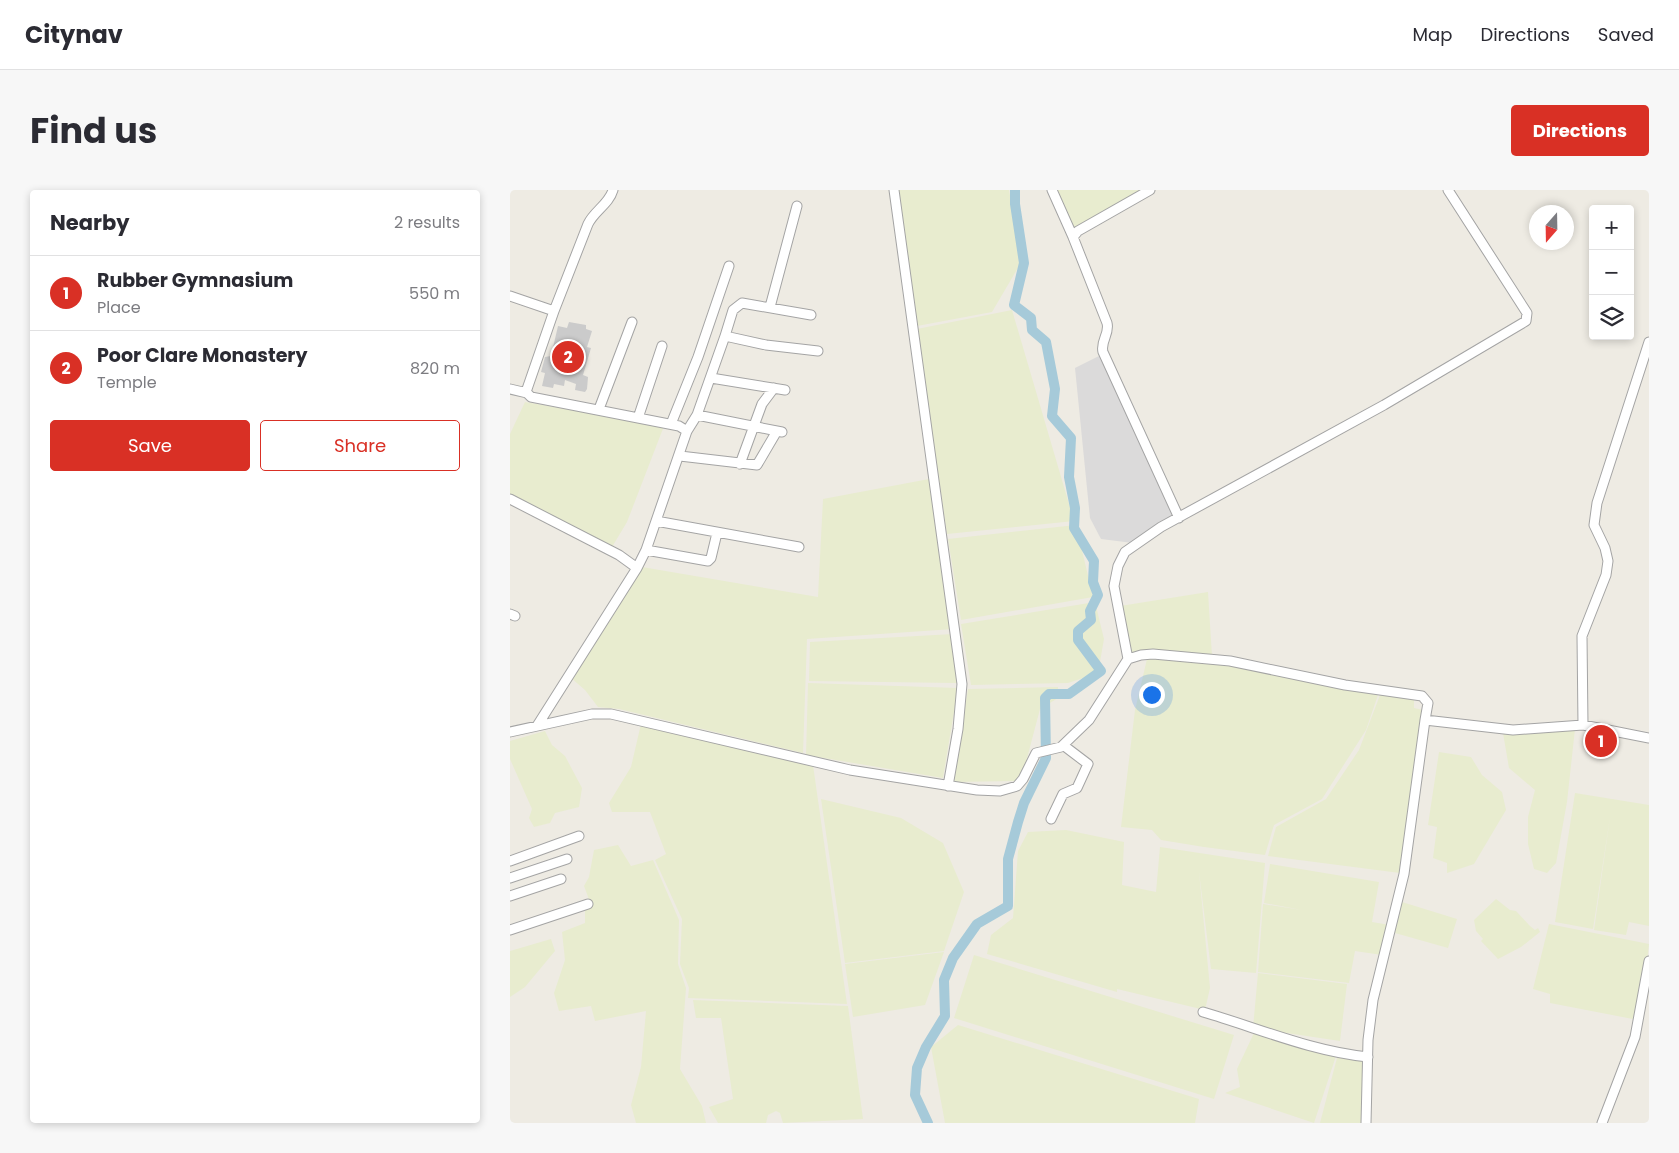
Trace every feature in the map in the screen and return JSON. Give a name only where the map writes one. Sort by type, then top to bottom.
[{"type":"street","points":[[527,393],[526,390],[554,311],[591,216],[609,198],[613,190]]},
{"type":"street","points":[[894,190],[962,684],[958,729],[948,786]]},
{"type":"street","points":[[1052,190],[1108,323],[1108,330],[1102,344],[1103,352],[1180,518]]},
{"type":"street","points":[[1073,237],[1078,231],[1150,190]]},
{"type":"street","points":[[1128,659],[1114,586],[1118,566],[1126,552],[1162,527],[1402,395],[1526,321],[1526,313],[1448,190]]},
{"type":"street","points":[[770,308],[797,206]]},
{"type":"street","points":[[671,424],[698,356],[729,266]]},
{"type":"street","points":[[510,296],[554,311]]},
{"type":"street","points":[[538,726],[637,568],[646,550],[680,456],[687,431],[697,415],[734,310],[739,304],[746,302],[811,315]]},
{"type":"street","points":[[598,409],[632,322]]},
{"type":"street","points":[[725,336],[766,345],[818,351]]},
{"type":"street","points":[[1583,725],[1582,636],[1606,575],[1608,561],[1605,548],[1594,526],[1597,503],[1649,342]]},
{"type":"street","points":[[638,418],[662,346]]},
{"type":"street","points":[[711,378],[785,390]]},
{"type":"street","points":[[740,464],[762,404],[774,388]]},
{"type":"street","points":[[510,389],[527,393],[531,397],[671,424],[687,431]]},
{"type":"street","points":[[680,456],[756,466],[760,463],[779,432],[754,425],[697,415]]},
{"type":"street","points":[[510,499],[619,555],[637,568]]},
{"type":"street","points":[[656,521],[799,547]]},
{"type":"street","points":[[646,550],[708,561],[711,558],[717,533]]},
{"type":"street","points":[[510,732],[592,714],[611,714],[850,770],[990,791],[1012,789],[1023,780],[1034,755],[1043,750],[1059,747],[1095,713],[1128,659],[1141,655],[1153,654],[1230,661],[1345,686],[1422,696],[1428,703],[1404,874],[1374,996],[1368,1058],[1366,1123]]},
{"type":"street","points":[[1425,720],[1512,730],[1583,725],[1649,738]]},
{"type":"street","points":[[1051,819],[1063,794],[1077,788],[1088,764],[1059,747]]},
{"type":"street","points":[[510,861],[578,836]]},
{"type":"street","points":[[510,878],[567,858]]},
{"type":"street","points":[[510,896],[562,879]]},
{"type":"street","points":[[510,930],[588,904]]},
{"type":"street","points":[[1602,1123],[1635,1037],[1649,961]]},
{"type":"street","points":[[1203,1012],[1307,1045],[1368,1058]]},
{"type":"shaded area","points":[[569,322],[586,325],[586,329],[592,331],[587,347],[591,348],[583,375],[588,377],[585,392],[575,390],[576,384],[565,380],[564,386],[554,384],[553,388],[542,386],[545,373],[541,372],[545,357],[551,356],[558,326],[567,328]]},
{"type":"shaded area","points":[[1101,355],[1175,517],[1133,543],[1101,539],[1090,518],[1075,368]]},
{"type":"green space","points":[[896,190],[1009,190],[1022,261],[992,312],[917,326]]},
{"type":"green space","points":[[1056,190],[1144,190],[1073,231]]},
{"type":"green space","points":[[1012,310],[1074,521],[947,534],[917,329]]},
{"type":"green space","points":[[525,402],[664,426],[627,522],[612,547],[510,495],[510,434]]},
{"type":"green space","points":[[929,479],[953,629],[807,639],[803,753],[619,709],[598,707],[585,690],[570,677],[642,567],[818,597],[823,499]]},
{"type":"green space","points":[[1076,525],[1093,597],[961,620],[948,539]]},
{"type":"green space","points":[[1208,592],[1212,656],[1130,655],[1120,606]]},
{"type":"green space","points":[[1095,602],[1104,639],[1098,673],[1068,683],[971,685],[961,624]]},
{"type":"green space","points":[[953,634],[957,683],[809,681],[810,642]]},
{"type":"green space","points":[[1147,659],[1168,659],[1241,667],[1378,695],[1366,730],[1322,799],[1274,825],[1265,855],[1204,847],[1161,840],[1152,830],[1121,827],[1135,710]]},
{"type":"green space","points":[[808,683],[958,688],[943,778],[806,755]]},
{"type":"green space","points":[[1058,687],[1058,698],[1040,709],[1025,766],[1016,781],[953,782],[968,689]]},
{"type":"green space","points":[[1380,695],[1414,698],[1414,708],[1423,710],[1416,748],[1400,873],[1268,856],[1276,827],[1326,799],[1359,750]]},
{"type":"green space","points":[[641,724],[813,765],[847,1004],[688,998],[689,988],[680,964],[682,919],[655,860],[666,854],[650,812],[612,812],[609,803],[631,767]]},
{"type":"green space","points":[[1575,729],[1567,802],[1556,863],[1547,873],[1534,869],[1528,844],[1528,817],[1535,790],[1509,768],[1503,733]]},
{"type":"green space","points":[[545,731],[552,745],[565,756],[582,788],[579,807],[555,813],[550,823],[534,827],[529,818],[532,809],[510,759],[510,741]]},
{"type":"green space","points":[[1439,752],[1471,757],[1482,775],[1502,792],[1506,810],[1474,864],[1447,873],[1447,863],[1433,858],[1437,827],[1428,825]]},
{"type":"green space","points":[[1575,793],[1649,805],[1649,926],[1629,922],[1626,935],[1594,930],[1610,817],[1593,929],[1555,922]]},
{"type":"green space","points":[[821,799],[901,818],[943,843],[964,892],[944,951],[845,963]]},
{"type":"green space","points":[[1066,830],[1124,842],[1122,885],[1156,892],[1160,847],[1265,863],[1256,973],[1211,969],[1199,872],[1210,988],[1205,1010],[1117,989],[1117,992],[987,954],[991,935],[1013,918],[1018,851],[1028,832]]},
{"type":"green space","points":[[618,845],[631,866],[653,860],[679,920],[678,964],[686,988],[680,1069],[702,1106],[706,1123],[636,1123],[631,1105],[641,1067],[646,1011],[595,1021],[591,1006],[559,1011],[554,993],[565,960],[562,932],[585,923],[585,907],[590,902],[584,886],[589,877],[594,850]]},
{"type":"green space","points":[[1270,864],[1379,882],[1372,922],[1390,925],[1382,955],[1355,951],[1349,983],[1258,972],[1263,904],[1302,910],[1264,903]]},
{"type":"green space","points":[[1496,899],[1510,910],[1516,911],[1530,926],[1535,930],[1538,928],[1540,932],[1521,947],[1498,959],[1481,941],[1483,939],[1476,931],[1474,920]]},
{"type":"green space","points":[[1402,902],[1457,919],[1448,948],[1395,933]]},
{"type":"green space","points":[[1549,924],[1649,944],[1642,1004],[1638,1020],[1550,1003],[1550,994],[1533,989]]},
{"type":"green space","points":[[551,939],[555,951],[525,987],[510,997],[510,951]]},
{"type":"green space","points":[[944,952],[925,1005],[853,1017],[845,964]]},
{"type":"green space","points":[[974,955],[1234,1035],[1214,1099],[954,1018]]},
{"type":"green space","points":[[1258,973],[1347,984],[1340,1041],[1253,1028]]},
{"type":"green space","points":[[693,1000],[848,1006],[863,1119],[783,1123],[780,1113],[776,1111],[768,1115],[766,1123],[718,1123],[709,1107],[733,1099],[721,1018],[696,1018]]},
{"type":"green space","points":[[958,1025],[1199,1099],[1195,1123],[945,1123],[931,1047]]},
{"type":"green space","points":[[1254,1033],[1336,1056],[1314,1123],[1225,1093],[1240,1087],[1237,1069]]},
{"type":"green space","points":[[1338,1054],[1363,1059],[1361,1123],[1320,1123]]},
{"type":"waterway","points":[[928,1123],[915,1095],[917,1068],[926,1047],[945,1016],[944,980],[953,958],[977,924],[1008,906],[1008,859],[1024,803],[1046,758],[1045,698],[1049,694],[1069,694],[1101,671],[1078,640],[1078,631],[1091,620],[1090,611],[1098,595],[1093,582],[1094,561],[1074,528],[1075,508],[1069,477],[1071,438],[1052,416],[1055,389],[1046,342],[1032,330],[1031,318],[1014,305],[1024,263],[1015,204],[1015,190]]},
{"type":"place","name":"Poor Clare Monastery","points":[[568,357]]},
{"type":"place","name":"Rubber Gymnasium","points":[[1601,741]]}]
